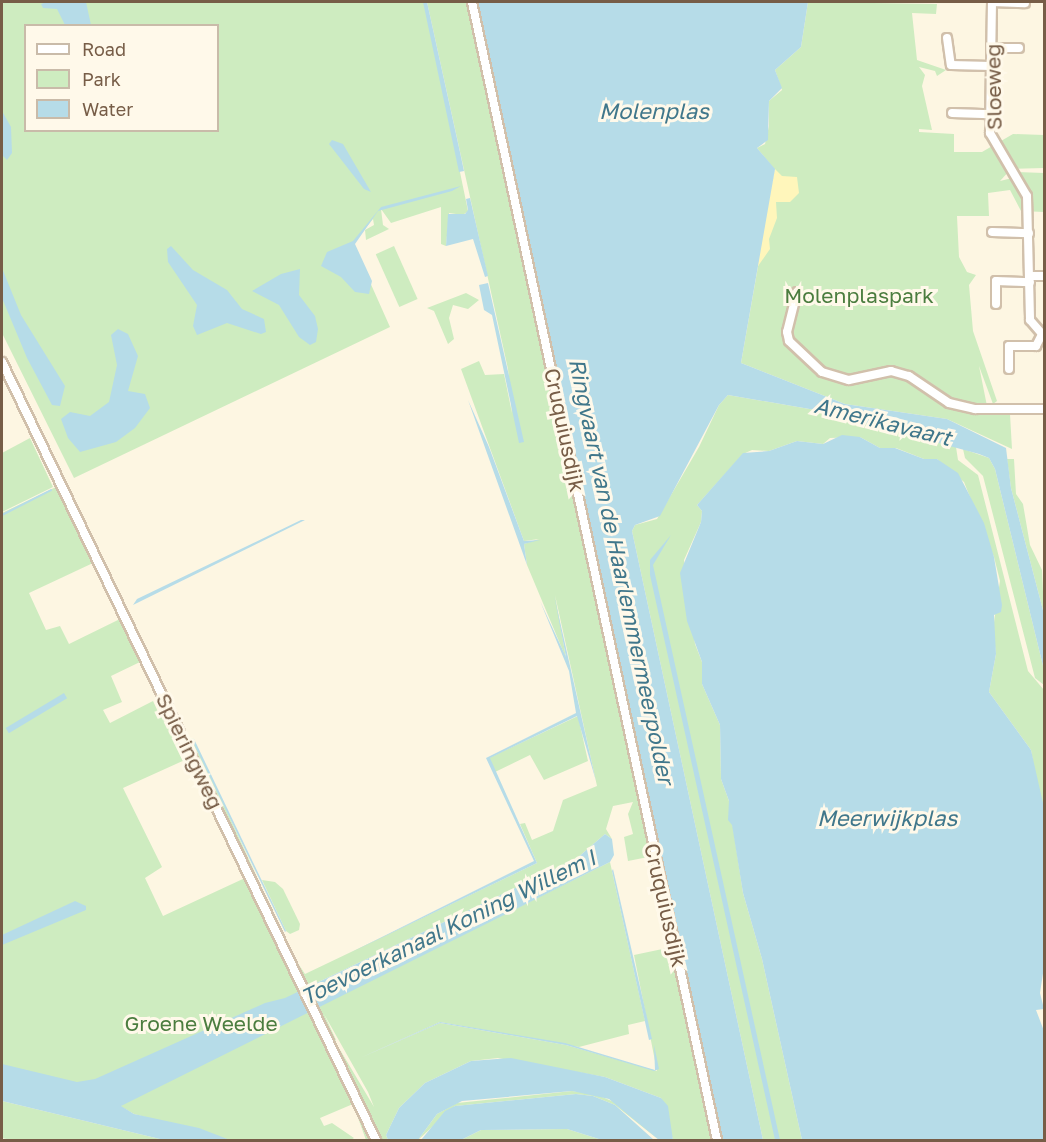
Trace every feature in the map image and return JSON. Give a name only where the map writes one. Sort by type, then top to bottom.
[{"type":"street","name":"Cruquiusdijk","points":[[472,2],[717,1140]]},
{"type":"street","points":[[992,2],[1024,3]]},
{"type":"street","name":"Sloeweg","points":[[992,2],[990,133],[1027,196],[1030,320],[1043,336]]},
{"type":"street","points":[[947,38],[951,65],[991,66]]},
{"type":"street","points":[[991,48],[1019,48]]},
{"type":"street","points":[[952,113],[990,114]]},
{"type":"street","points":[[992,232],[1029,233]]},
{"type":"street","points":[[996,304],[996,281],[1044,276]]},
{"type":"street","points":[[797,292],[787,332],[789,341],[822,372],[849,380],[891,370],[909,376],[958,405],[1044,410]]},
{"type":"street","points":[[1009,369],[1009,346],[1036,346],[1043,336]]},
{"type":"street","name":"Spieringweg","points":[[2,362],[376,1140]]},
{"type":"green space","points":[[2,2],[425,2],[468,211],[463,215],[449,213],[446,246],[441,244],[441,207],[391,223],[381,209],[383,225],[389,229],[366,240],[365,230],[374,225],[373,219],[353,244],[390,327],[74,478],[2,333]]},
{"type":"green space","points":[[427,2],[469,2],[653,856],[628,861],[624,837],[633,834],[628,814],[633,802],[613,806],[606,829],[612,839],[605,834],[576,859],[310,986],[304,982],[286,945],[305,974],[537,863],[520,824],[525,823],[532,840],[553,831],[563,800],[597,786],[555,595],[566,658],[527,565],[524,544],[539,539],[524,541],[461,369],[479,361],[485,375],[504,374],[512,413],[508,369]]},
{"type":"green space","name":"Molenplaspark","points":[[808,2],[937,4],[936,14],[912,13],[917,60],[946,70],[937,76],[935,71],[919,67],[925,75],[922,86],[932,130],[919,129],[919,132],[954,134],[954,152],[982,152],[1013,134],[1044,135],[1044,168],[1011,169],[1000,181],[1012,178],[1019,189],[1026,182],[1017,172],[1044,173],[1044,212],[1021,211],[1010,190],[988,193],[989,216],[957,216],[959,257],[967,272],[976,275],[969,285],[973,331],[997,401],[993,404],[979,366],[988,411],[1010,414],[1012,449],[947,419],[845,404],[741,363],[775,170],[757,148],[765,144],[769,126],[769,101],[782,90],[775,70],[801,47]]},
{"type":"green space","points":[[394,246],[418,299],[399,307],[376,254]]},
{"type":"green space","points":[[466,293],[479,300],[468,309],[453,305],[449,318],[454,339],[448,344],[434,311],[427,308]]},
{"type":"green space","points":[[728,395],[821,411],[956,447],[958,460],[978,475],[1028,671],[1044,690],[1044,826],[1031,750],[989,692],[996,654],[993,629],[1000,581],[994,557],[964,482],[937,459],[924,459],[896,448],[880,448],[860,437],[830,438],[823,444],[797,441],[769,451],[752,450],[743,454],[697,505],[702,511],[701,522],[684,560],[695,644],[702,662],[702,684],[720,725],[721,779],[729,801],[743,893],[762,959],[802,1140],[763,1140],[632,531],[635,525],[657,519],[699,447],[719,405]]},
{"type":"green space","points":[[30,438],[53,487],[2,512],[2,453]]},
{"type":"green space","points":[[963,449],[989,458],[995,469],[1044,670],[1044,685],[1035,678],[983,476],[965,458]]},
{"type":"green space","points":[[1007,459],[1014,459],[1016,494],[1023,504],[1030,545],[1042,570],[1044,614],[1011,488]]},
{"type":"green space","name":"Groene Weelde","points":[[58,486],[93,563],[29,593],[46,630],[60,626],[69,644],[120,619],[140,662],[111,676],[122,702],[103,710],[110,723],[153,701],[159,714],[165,713],[187,759],[123,788],[162,867],[145,878],[163,916],[245,878],[373,1140],[366,1140],[353,1104],[320,1118],[324,1126],[332,1123],[354,1138],[351,1140],[230,1140],[134,1114],[120,1106],[127,1102],[2,1065],[2,513]]},
{"type":"green space","points":[[578,716],[588,761],[544,780],[530,755],[495,772],[489,758]]},
{"type":"green space","points":[[188,738],[193,738],[257,877],[245,860]]},
{"type":"green space","points":[[610,862],[645,1021],[628,1025],[629,1034],[579,1047],[440,1022],[360,1058],[440,1023],[566,1045],[657,1071],[634,955],[672,947],[713,1140],[673,1140],[661,1098],[605,1077],[498,1058],[471,1061],[425,1083],[399,1108],[386,1135],[388,1140],[382,1140],[339,1048],[374,1107],[368,1092],[324,1014],[336,1040],[333,1043],[316,1007]]},
{"type":"green space","points":[[262,880],[275,882],[283,889],[300,924],[299,930],[290,934],[286,931]]},
{"type":"green space","points":[[572,1091],[595,1094],[619,1104],[659,1140],[615,1105],[593,1096],[576,1094],[455,1106],[418,1140],[437,1114],[457,1103]]},
{"type":"green space","points":[[2,1101],[164,1140],[11,1140],[2,1138]]},
{"type":"green space","points":[[567,1129],[602,1140],[461,1140],[481,1130]]},
{"type":"sand","points":[[775,169],[782,176],[797,177],[799,193],[790,202],[776,202],[777,218],[769,239],[770,249],[756,269]]},
{"type":"water","points":[[86,2],[91,24],[64,24],[57,9],[43,8],[41,4]]},
{"type":"water","points":[[423,2],[427,2],[464,171],[459,172]]},
{"type":"water","name":"Molenplas","points":[[478,2],[808,2],[801,47],[775,70],[782,88],[769,101],[768,140],[757,148],[775,169],[741,363],[845,404],[947,419],[1006,448],[1011,488],[1044,614],[1044,670],[995,469],[989,458],[979,454],[821,411],[728,395],[719,405],[660,516],[635,525],[632,531],[763,1140],[722,1140]]},
{"type":"water","points":[[2,111],[11,127],[12,153],[7,160],[2,155]]},
{"type":"water","points":[[332,140],[343,144],[371,192],[364,189],[329,144]]},
{"type":"water","points":[[461,186],[452,191],[378,211],[355,244],[372,281],[369,294],[355,292],[341,277],[321,266],[327,252],[353,241],[381,207]]},
{"type":"water","points":[[470,198],[488,276],[485,277],[473,239],[446,246],[448,214],[465,214],[468,210],[466,199]]},
{"type":"water","points":[[171,246],[193,270],[227,290],[242,309],[264,319],[266,332],[261,334],[227,323],[197,335],[193,326],[197,305],[168,262],[167,249]]},
{"type":"water","points":[[2,268],[21,315],[65,386],[60,406],[52,405],[27,358],[2,298]]},
{"type":"water","points":[[300,269],[299,295],[315,316],[318,329],[316,342],[310,345],[299,337],[279,305],[252,291],[281,274]]},
{"type":"water","points":[[488,283],[524,442],[519,443],[492,315],[484,310],[479,285]]},
{"type":"water","points":[[118,329],[128,334],[138,356],[128,391],[145,394],[150,408],[135,428],[116,442],[80,452],[68,438],[61,419],[70,412],[90,416],[109,402],[117,365],[111,335]]},
{"type":"water","points":[[468,400],[489,447],[524,541],[540,540],[524,544],[527,565]]},
{"type":"water","name":"Meerwijkplas","points":[[842,435],[860,437],[880,448],[895,448],[924,459],[937,459],[958,473],[984,523],[994,557],[1002,605],[1001,612],[994,615],[996,654],[989,692],[1031,750],[1043,803],[1044,967],[1040,993],[1044,1009],[1036,1010],[1044,1031],[1044,1140],[802,1140],[762,959],[743,893],[732,825],[728,820],[729,801],[721,779],[720,725],[702,684],[702,662],[687,621],[680,573],[701,522],[702,511],[697,505],[743,453],[769,451],[797,441],[823,444]]},
{"type":"water","points":[[305,520],[133,605],[137,599]]},
{"type":"water","points":[[671,535],[653,565],[780,1140],[775,1140],[650,575],[650,560]]},
{"type":"water","points":[[554,595],[596,781],[577,716],[490,758],[537,863],[350,953],[534,861],[486,758],[576,713],[569,671],[540,601],[566,657]]},
{"type":"water","points":[[64,693],[67,698],[9,733],[6,728]]},
{"type":"water","points":[[194,739],[286,931],[285,932],[192,740]]},
{"type":"water","name":"Toevoerkanaal Koning Willem I","points":[[605,834],[612,839],[614,855],[610,862],[121,1106],[134,1114],[199,1128],[230,1140],[164,1140],[2,1101],[2,1064],[77,1082],[95,1079],[265,1003],[285,998],[576,859]]},
{"type":"water","points":[[613,869],[652,1039],[649,1040],[612,871]]},
{"type":"water","points":[[75,901],[86,906],[86,910],[2,945],[2,935]]},
{"type":"water","points":[[440,1022],[565,1043],[655,1070],[654,1045],[659,1069],[654,1071],[566,1045],[440,1023],[360,1058]]},
{"type":"water","points":[[511,1058],[605,1077],[661,1098],[668,1106],[673,1140],[659,1140],[609,1099],[572,1091],[462,1101],[437,1114],[418,1140],[388,1140],[386,1135],[399,1108],[425,1083],[471,1061]]},
{"type":"water","points":[[576,1094],[593,1096],[615,1105],[654,1140],[602,1140],[567,1129],[481,1130],[461,1140],[421,1140],[445,1111],[455,1106]]},
{"type":"waterway","points":[[2,515],[51,490]]},
{"type":"water label","name":"Amerikavaart","points":[[883,421]]},
{"type":"water label","name":"Ringvaart van de Haarlemmermeerpolder","points":[[622,571]]}]
